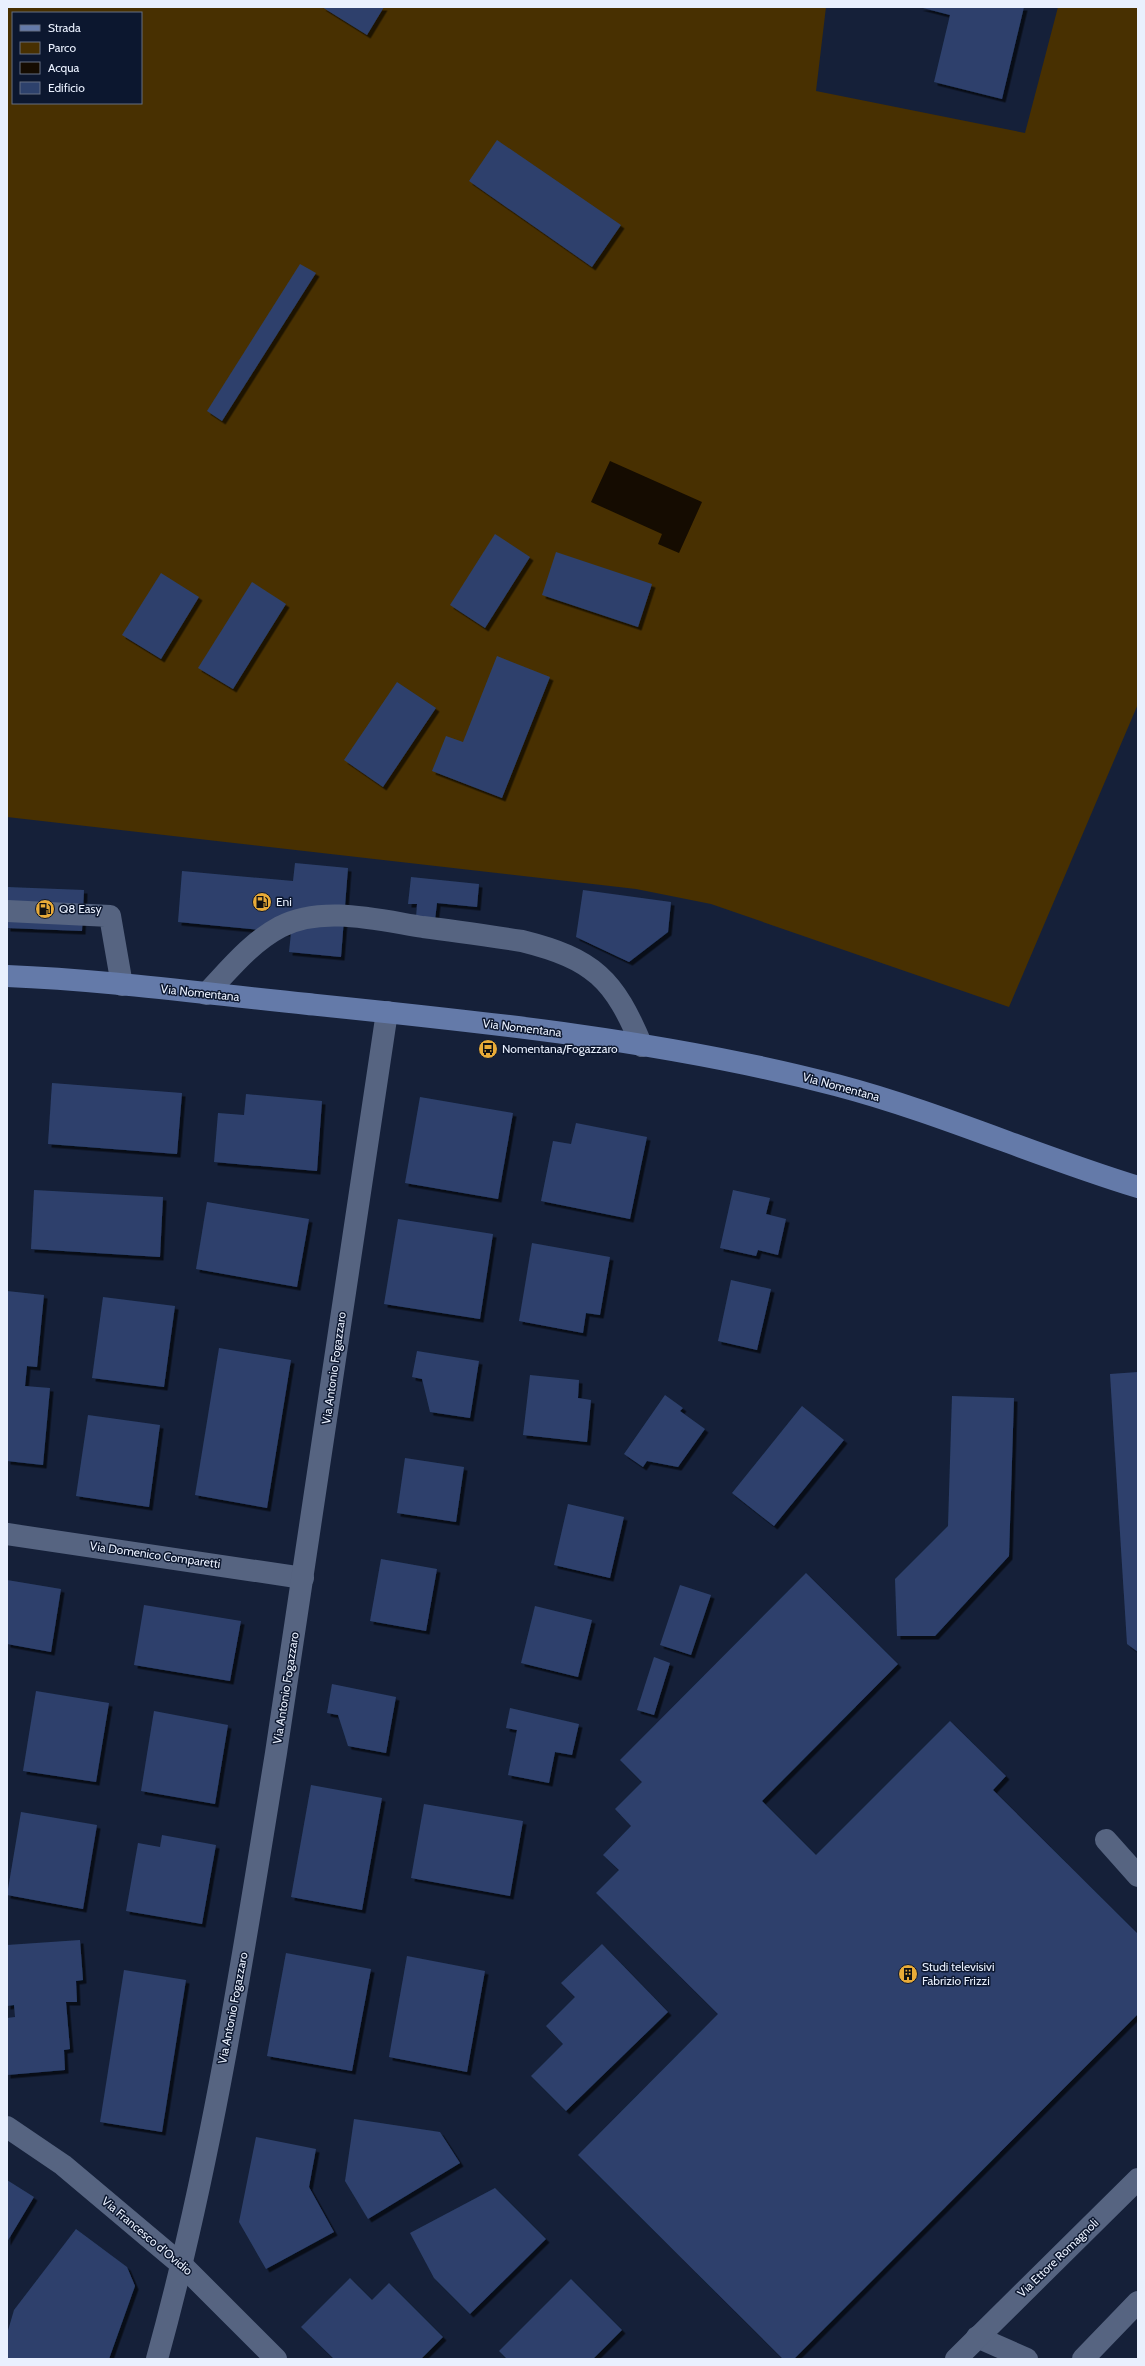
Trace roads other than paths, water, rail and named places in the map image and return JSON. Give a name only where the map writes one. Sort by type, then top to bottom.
[{"type":"main road","name":"Via Nomentana","points":[[7,976],[122,985],[387,1012],[531,1029],[642,1046],[745,1065],[840,1086],[966,1126],[1100,1176],[1138,1187]]},
{"type":"street","points":[[7,911],[110,916],[122,985]]},
{"type":"street","points":[[206,994],[250,947],[281,927],[299,919],[368,919],[522,941],[544,946],[578,960],[607,982],[619,996],[642,1046]]},
{"type":"street","name":"Via Antonio Fogazzaro","points":[[157,2359],[183,2266],[240,1977],[303,1578],[387,1012]]},
{"type":"street","name":"Via Domenico Comparetti","points":[[7,1534],[303,1578]]},
{"type":"street","points":[[1106,1840],[1138,1876]]},
{"type":"street","name":"Via Francesco d'Ovidio","points":[[7,2127],[63,2165],[183,2266],[276,2359]]},
{"type":"street","name":"Via Ettore Romagnoli","points":[[956,2359],[1138,2179]]},
{"type":"street","points":[[1083,2359],[1138,2302]]},
{"type":"street","points":[[977,2337],[1027,2359]]},
{"type":"water","points":[[610,461],[702,502],[679,553],[658,544],[662,534],[591,502]]},
{"type":"place","name":"Eni","points":[[262,902]]},
{"type":"place","name":"Q8 Easy","points":[[45,909]]},
{"type":"place","name":"Nomentana/Fogazzaro","points":[[488,1049]]},
{"type":"place","name":"Studi televisivi Fabrizio Frizzi","points":[[908,1974]]}]
